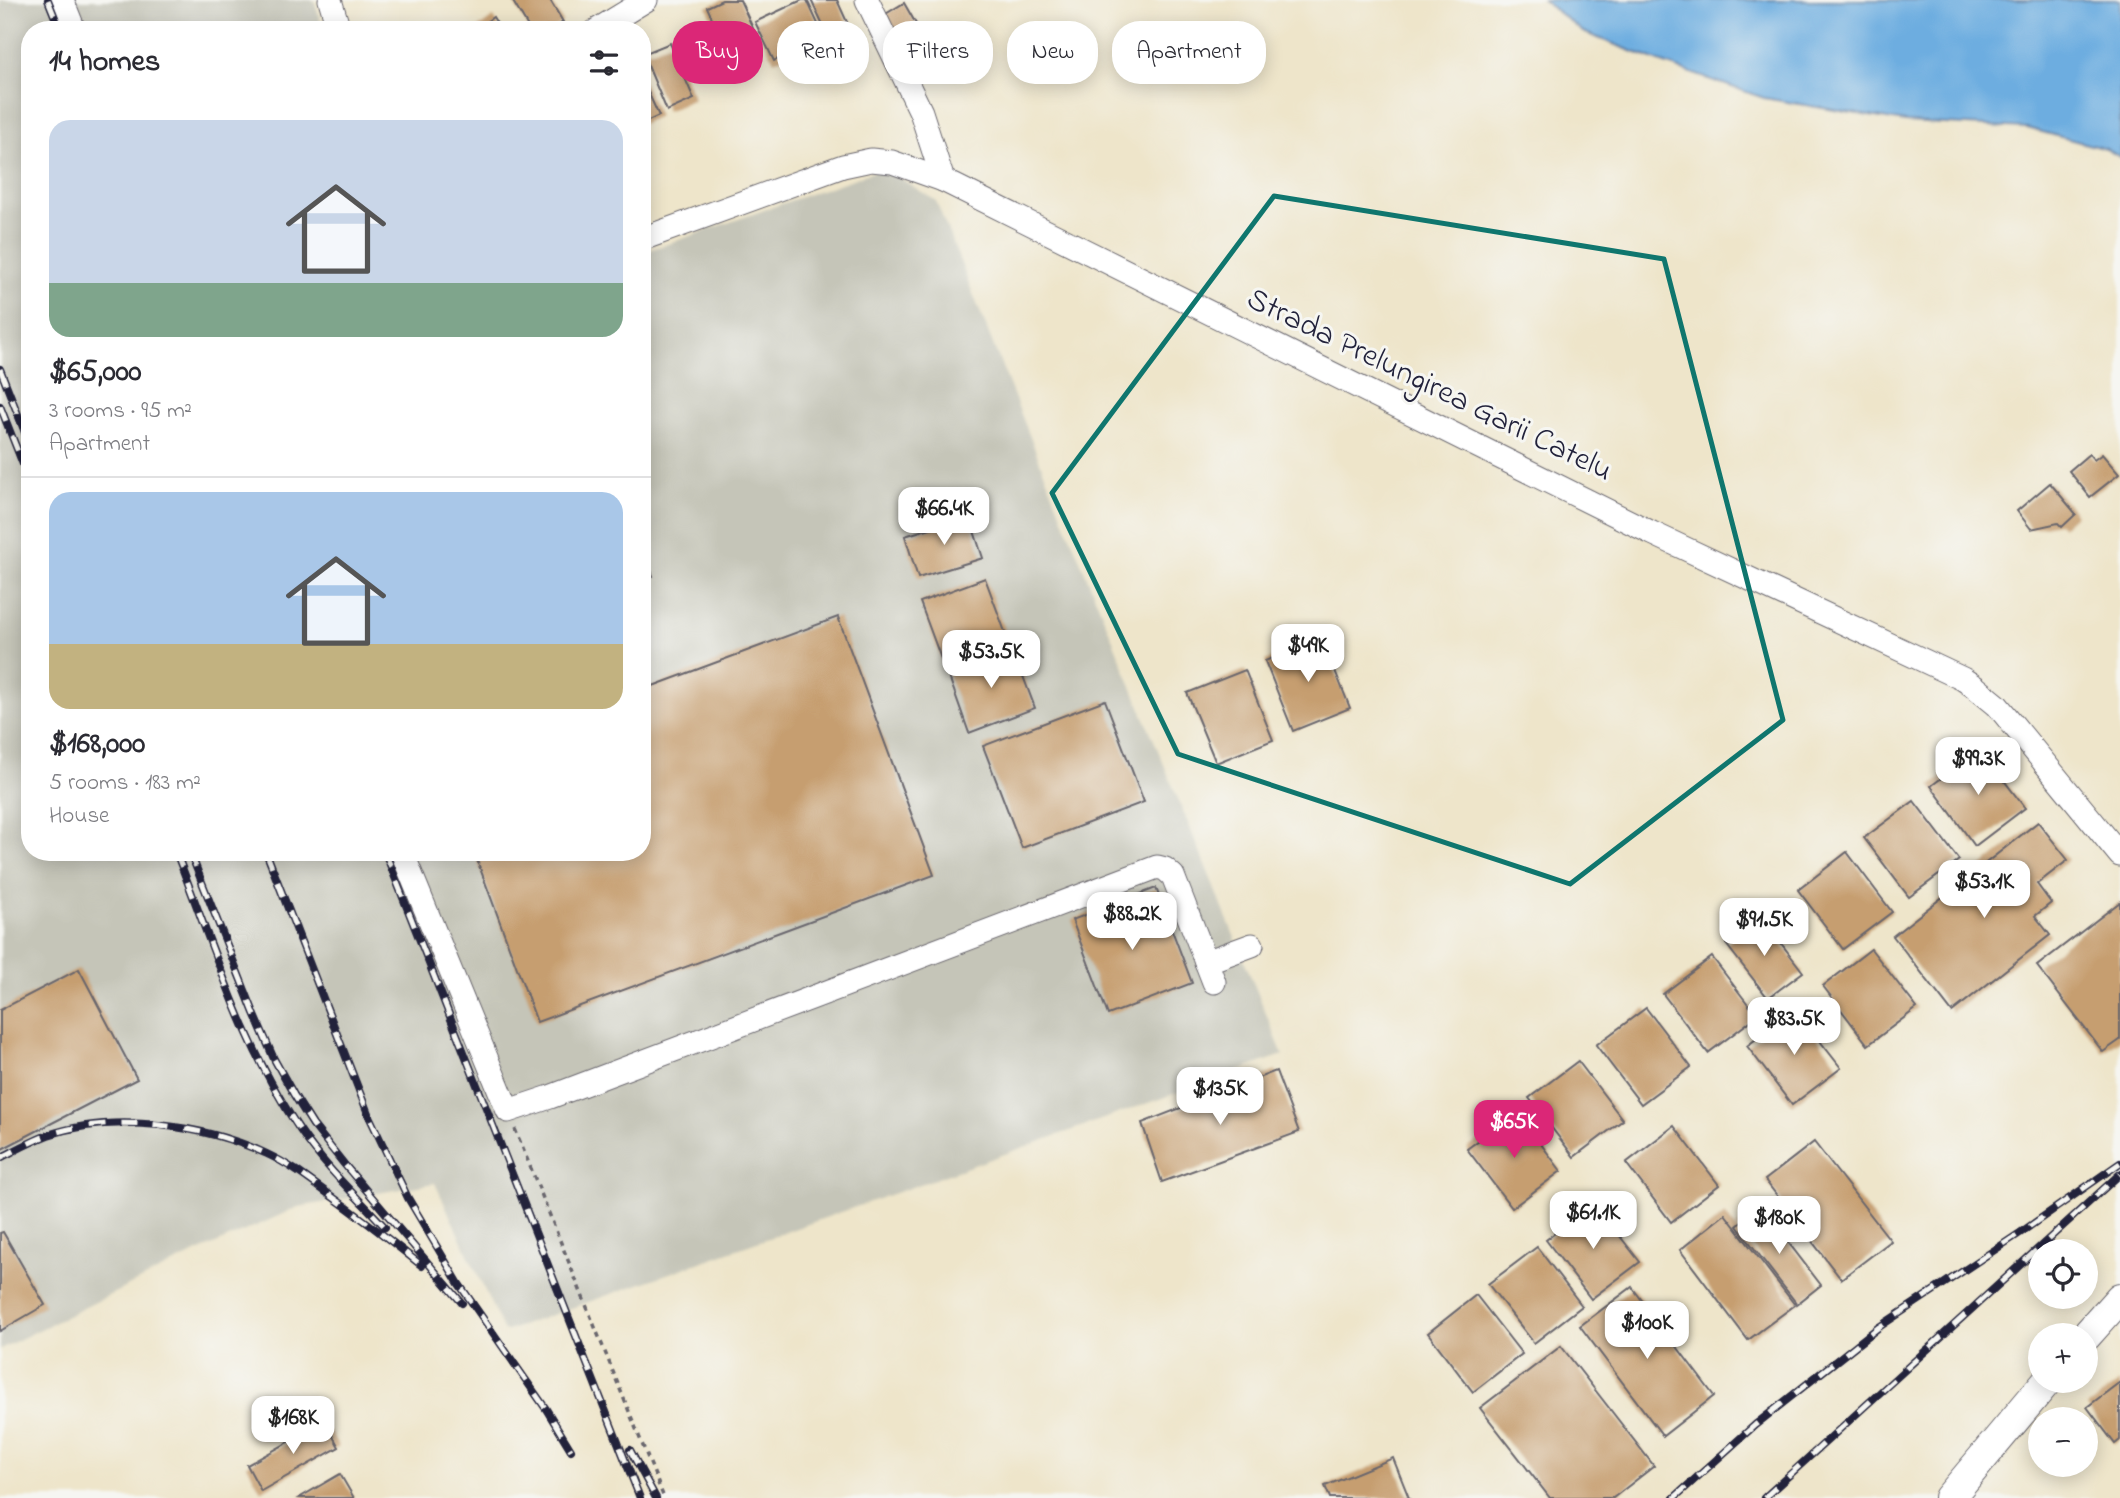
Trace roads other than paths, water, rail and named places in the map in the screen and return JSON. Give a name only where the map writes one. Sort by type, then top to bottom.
[{"type":"main road","points":[[2098,1323],[2120,1298]]},
{"type":"main road","points":[[1949,1498],[2037,1393]]},
{"type":"street","points":[[62,0],[70,21]]},
{"type":"street","points":[[330,0],[336,21]]},
{"type":"street","points":[[612,21],[646,0]]},
{"type":"street","points":[[867,0],[921,112],[943,180]]},
{"type":"street","name":"Strada Prelungirea Garii Catelu","points":[[651,236],[843,166],[871,160],[892,162],[943,180],[1652,533],[1963,679],[1997,705],[2120,855]]},
{"type":"street","points":[[406,861],[508,1111],[1157,867],[1165,869],[1173,876],[1210,972],[1252,945]]},
{"type":"water","points":[[1543,0],[2120,0],[2120,157],[2106,149],[2027,128],[1905,122],[1764,98],[1583,32]]},
{"type":"railway","points":[[48,0],[56,21]]},
{"type":"railway","points":[[0,369],[21,422]]},
{"type":"railway","points":[[0,406],[21,459]]},
{"type":"railway","points":[[179,861],[230,995],[280,1098],[319,1156],[385,1227]]},
{"type":"railway","points":[[194,861],[254,1013],[274,1059],[294,1095],[313,1125],[344,1164],[462,1303]]},
{"type":"railway","points":[[270,861],[369,1116],[408,1198],[459,1284],[546,1409],[571,1450]]},
{"type":"railway","points":[[389,861],[640,1498]]},
{"type":"railway","points":[[0,1158],[48,1135],[101,1124],[159,1125],[216,1136],[267,1154],[293,1169],[422,1266]]},
{"type":"railway","points":[[1674,1498],[1755,1425],[1879,1327],[2120,1163]]},
{"type":"railway","points":[[1764,1498],[2120,1174]]},
{"type":"railway","points":[[630,1450],[656,1498]]}]
